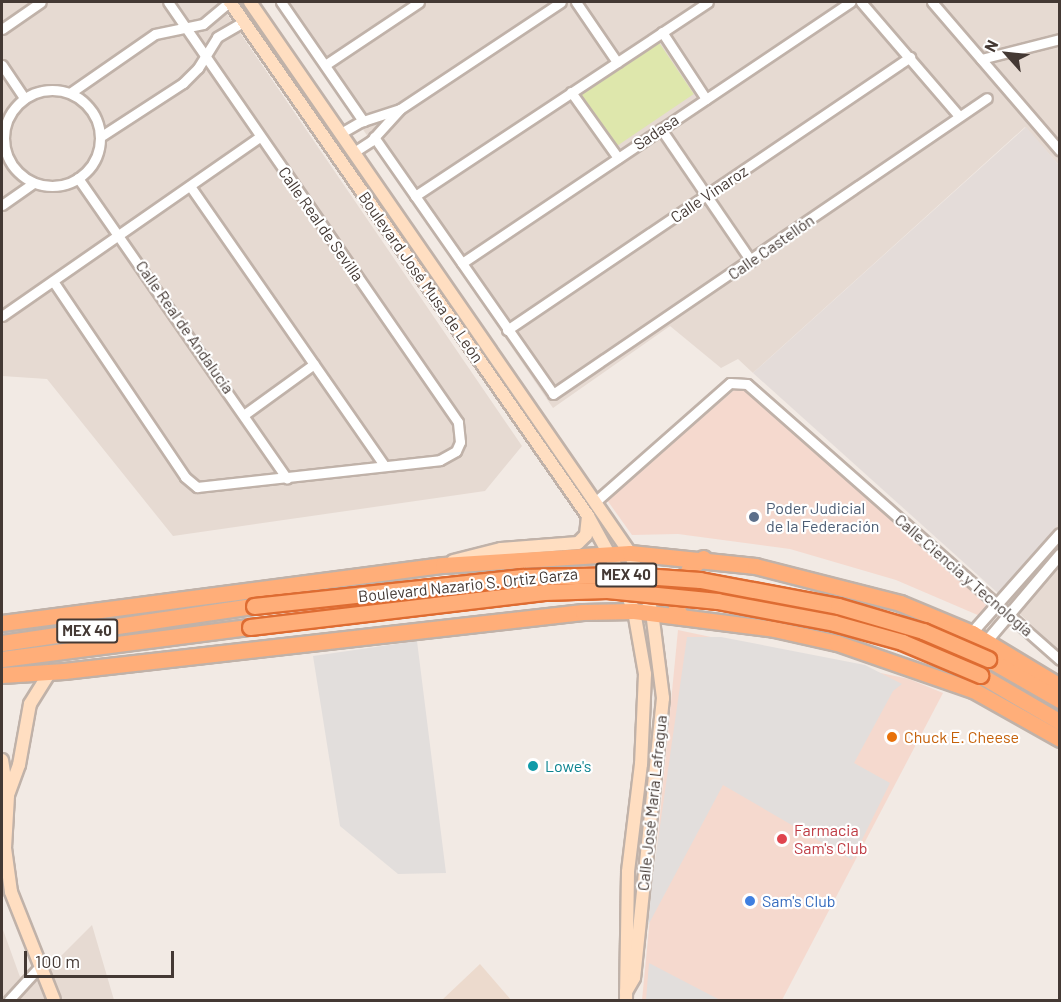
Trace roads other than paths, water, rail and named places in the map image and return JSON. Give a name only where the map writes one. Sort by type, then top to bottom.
[{"type":"highway","points":[[2,623],[443,565],[563,560],[630,553],[704,558],[837,584],[900,603],[972,633],[1059,686]]},
{"type":"highway","points":[[681,617],[676,607],[677,591],[690,569],[704,558]]},
{"type":"highway","points":[[563,560],[579,569],[589,585],[583,612]]},
{"type":"highway","name":"Boulevard Nazario S. Ortiz Garza","points":[[2,643],[247,607],[522,577],[629,575],[710,582],[838,606],[923,631],[988,659],[1059,700]]},
{"type":"highway","name":"Boulevard Nazario S. Ortiz Garza","points":[[2,659],[544,592],[607,590],[717,601],[834,623],[902,642],[980,675],[1059,722]]},
{"type":"highway","points":[[194,597],[247,607]]},
{"type":"highway","points":[[2,675],[50,672],[583,612],[633,610],[774,629],[905,664],[973,690],[1059,738]]},
{"type":"highway","points":[[208,632],[286,645]]},
{"type":"main road","name":"Boulevard José Musa de León","points":[[229,2],[588,516],[609,554]]},
{"type":"main road","name":"Boulevard José Musa de León","points":[[250,2],[630,553]]},
{"type":"main road","points":[[305,111],[338,146],[354,152]]},
{"type":"main road","points":[[443,565],[501,549],[578,543],[586,535],[588,516]]},
{"type":"main road","name":"Calle José María Lafragua","points":[[626,996],[634,978],[660,728],[661,669],[652,612],[630,553]]},
{"type":"main road","name":"Calle José María Lafragua","points":[[609,554],[633,610],[645,674],[641,764],[628,872],[626,996]]},
{"type":"main road","points":[[8,796],[19,765],[30,705],[50,672]]},
{"type":"main road","points":[[641,764],[649,743],[660,728]]},
{"type":"main road","points":[[2,760],[8,796],[5,848],[6,894],[41,965],[54,1000]]},
{"type":"street","points":[[2,29],[41,2]]},
{"type":"street","name":"Calle Real de Sevilla","points":[[168,2],[458,422],[460,442],[456,451],[440,460],[383,464]]},
{"type":"street","points":[[70,93],[155,34],[203,24],[229,2]]},
{"type":"street","points":[[281,2],[363,121]]},
{"type":"street","points":[[325,65],[418,2]]},
{"type":"street","points":[[354,152],[374,137],[400,109],[561,2]]},
{"type":"street","points":[[576,2],[617,62]]},
{"type":"street","points":[[415,196],[708,2]]},
{"type":"street","name":"Sadasa","points":[[462,263],[851,2]]},
{"type":"street","points":[[861,2],[959,116]]},
{"type":"street","points":[[932,2],[1059,151]]},
{"type":"street","points":[[100,137],[183,83],[205,58],[217,37],[243,22]]},
{"type":"street","points":[[662,32],[706,99]]},
{"type":"street","points":[[981,59],[1058,42]]},
{"type":"street","name":"Calle Vinaroz","points":[[507,330],[910,57]]},
{"type":"street","points":[[2,64],[24,98]]},
{"type":"street","points":[[47,91],[70,93],[91,111],[100,137],[90,167],[78,178],[57,186],[34,183],[19,174],[9,160],[3,144],[5,126],[24,98],[47,91]]},
{"type":"street","points":[[572,92],[618,158]]},
{"type":"street","name":"Calle Castellón","points":[[507,330],[553,394],[987,98]]},
{"type":"street","points":[[341,133],[363,121],[400,109]]},
{"type":"street","points":[[661,129],[751,261]]},
{"type":"street","points":[[2,316],[260,137]]},
{"type":"street","points":[[374,137],[507,330]]},
{"type":"street","name":"Calle Real de Andalucía","points":[[78,178],[120,233],[287,479]]},
{"type":"street","points":[[2,205],[34,183]]},
{"type":"street","points":[[53,281],[185,477],[197,487],[287,479],[383,464],[190,186]]},
{"type":"street","points":[[245,414],[314,364]]},
{"type":"street","name":"Calle Ciencia y Tecnología","points":[[595,502],[730,383],[740,381],[747,384],[1000,605],[1059,660]]},
{"type":"street","points":[[972,633],[1000,605],[1059,534]]},
{"type":"street","points":[[987,641],[1058,559]]},
{"type":"street","points":[[9,1000],[41,965]]},
{"type":"place","name":"Poder Judicial de la Federación","points":[[754,517]]},
{"type":"place","name":"Chuck E. Cheese","points":[[892,737]]},
{"type":"place","name":"Lowe's","points":[[533,766]]},
{"type":"place","name":"Farmacia Sam's Club","points":[[782,839]]},
{"type":"place","name":"Sam's Club","points":[[750,901]]}]
